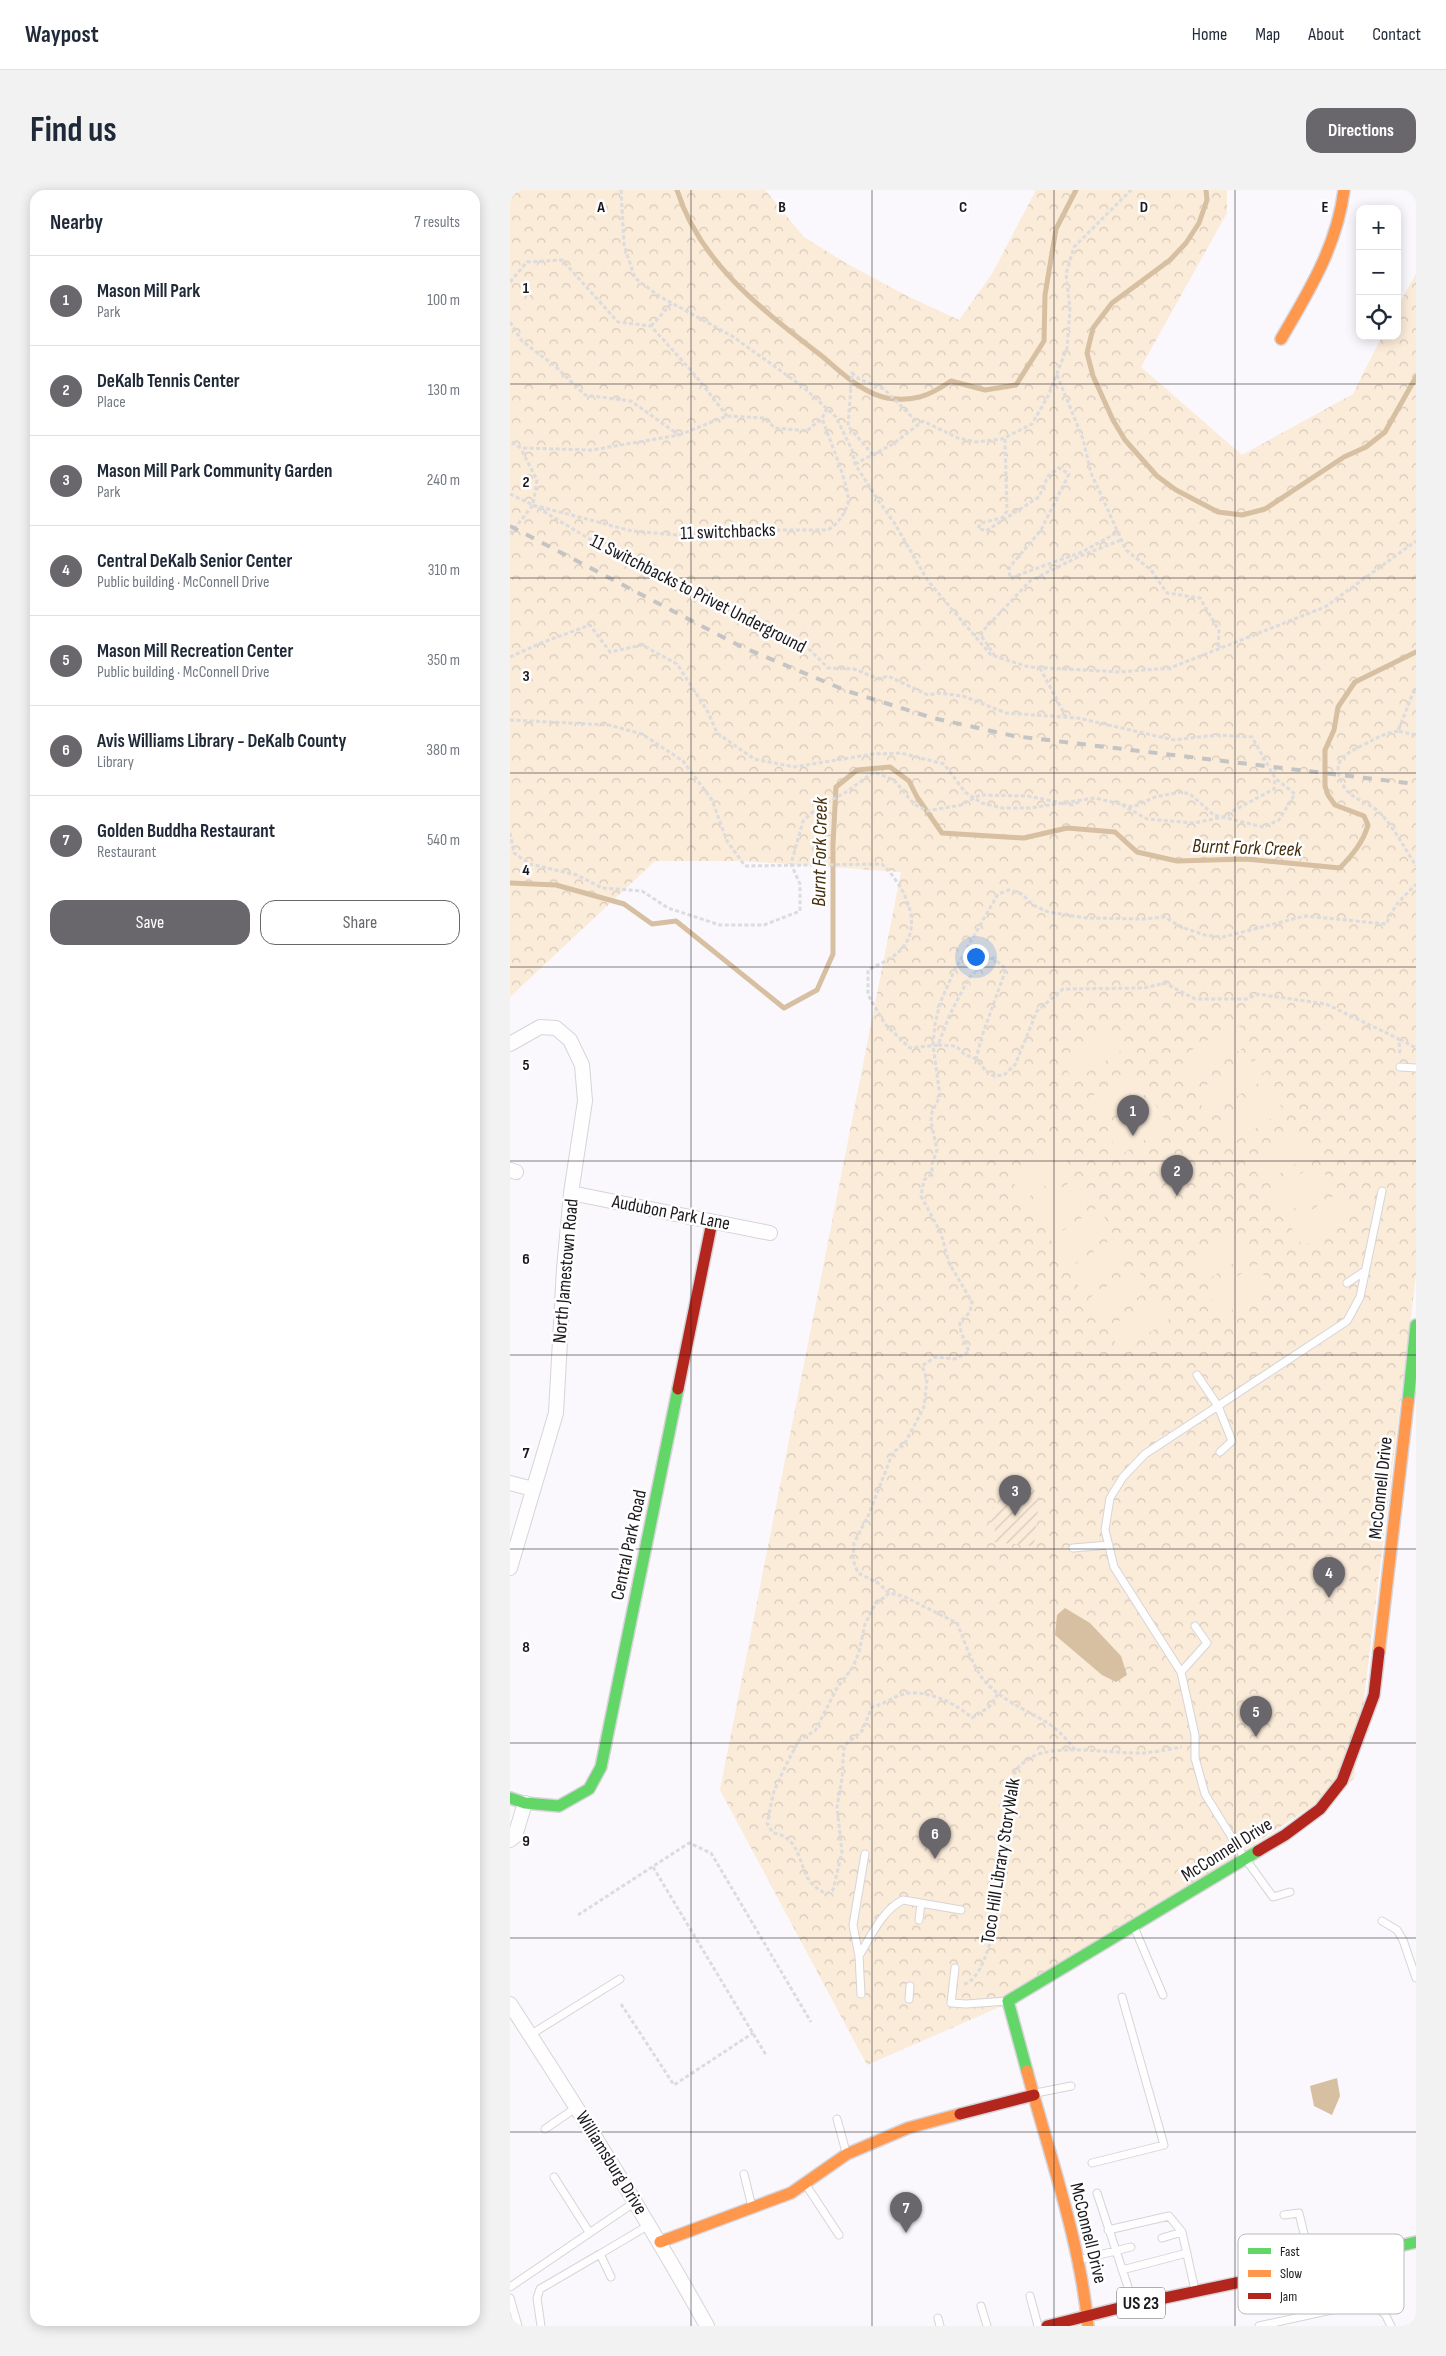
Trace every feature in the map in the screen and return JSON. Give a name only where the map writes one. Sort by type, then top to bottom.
[{"type":"street","points":[[1280,339],[1333,244],[1342,209],[1344,190]]},
{"type":"street","name":"North Jamestown Road","points":[[510,1044],[540,1027],[556,1028],[570,1040],[582,1065],[585,1101],[564,1269],[556,1413],[510,1568]]},
{"type":"street","name":"Audubon Park Lane","points":[[572,1193],[770,1233]]},
{"type":"street","name":"Central Park Road","points":[[510,1798],[525,1803],[559,1806],[589,1789],[601,1767],[712,1222]]},
{"type":"street","name":"McConnell Drive","points":[[1088,2321],[1078,2260],[1008,2001],[1285,1835],[1320,1809],[1342,1781],[1374,1694],[1394,1535],[1416,1325]]},
{"type":"street","points":[[510,1483],[533,1489]]},
{"type":"street","points":[[510,1840],[516,1836],[525,1803]]},
{"type":"street","name":"Williamsburg Drive","points":[[510,2004],[577,2107],[660,2242],[707,2326]]},
{"type":"street","points":[[510,2018],[527,2030]]},
{"type":"street","points":[[660,2242],[791,2193],[847,2154],[908,2128],[1034,2095]]},
{"type":"street","name":"US 23","points":[[1047,2326],[1088,2321],[1131,2305],[1238,2283]]},
{"type":"lane","points":[[1400,1067],[1416,1068]]},
{"type":"lane","points":[[1290,1892],[1274,1897],[1246,1859],[1205,1794],[1198,1774],[1195,1758],[1195,1735],[1181,1672],[1114,1567],[1105,1530],[1110,1498],[1123,1477],[1145,1454],[1347,1321],[1360,1297],[1382,1191]]},
{"type":"lane","points":[[1347,1283],[1365,1271]]},
{"type":"lane","points":[[1197,1375],[1218,1406],[1232,1441],[1220,1452]]},
{"type":"lane","points":[[1073,1548],[1108,1545]]},
{"type":"lane","points":[[1181,1672],[1207,1643],[1195,1626]]},
{"type":"lane","points":[[860,1994],[859,1956],[853,1924],[864,1854]]},
{"type":"lane","points":[[859,1956],[880,1922],[903,1900],[961,1910]]},
{"type":"lane","points":[[919,1920],[921,1903]]},
{"type":"lane","points":[[1382,1921],[1397,1930],[1403,1940],[1416,1978]]},
{"type":"lane","points":[[1134,1926],[1163,1995]]},
{"type":"lane","points":[[955,1968],[951,2003],[966,2004],[1008,2001]]},
{"type":"lane","points":[[527,2030],[620,1979]]},
{"type":"lane","points":[[909,1998],[910,1986]]},
{"type":"lane","points":[[1092,2163],[1164,2145],[1122,1997]]},
{"type":"lane","points":[[1034,2095],[1071,2086]]},
{"type":"lane","points":[[545,2129],[577,2107]]},
{"type":"lane","points":[[837,2119],[847,2154]]},
{"type":"lane","points":[[744,2174],[752,2207]]},
{"type":"lane","points":[[554,2177],[589,2232]]},
{"type":"lane","points":[[805,2183],[839,2235]]},
{"type":"lane","points":[[1097,2193],[1122,2270],[1131,2305]]},
{"type":"lane","points":[[510,2287],[635,2202]]},
{"type":"lane","points":[[1284,2216],[1299,2213],[1304,2234]]},
{"type":"lane","points":[[1108,2230],[1169,2216],[1182,2232],[1196,2292]]},
{"type":"lane","points":[[541,2326],[537,2298],[540,2289],[649,2225]]},
{"type":"lane","points":[[1162,2238],[1182,2232]]},
{"type":"lane","points":[[1078,2260],[1131,2247]]},
{"type":"lane","points":[[1122,2270],[1187,2253]]},
{"type":"lane","points":[[600,2254],[611,2277]]},
{"type":"lane","points":[[1030,2296],[1038,2326]]},
{"type":"lane","points":[[510,2298],[518,2326]]},
{"type":"lane","points":[[981,2306],[987,2326]]},
{"type":"lane","points":[[1259,2326],[1314,2314]]},
{"type":"lane","points":[[1385,2314],[1391,2326]]},
{"type":"lane","points":[[938,2318],[940,2326]]},
{"type":"path","points":[[621,190],[624,244],[635,278],[672,303],[732,336],[802,386],[836,417],[852,450],[855,464],[895,524],[928,580],[991,655],[1030,667],[1040,668],[1120,672],[1170,668],[1325,607],[1416,541]]},
{"type":"path","points":[[855,464],[893,444],[923,421],[958,438],[976,442],[1002,439],[1032,424],[1048,396],[1067,348],[1070,309],[1066,274],[1074,247],[1131,190]]},
{"type":"path","points":[[510,282],[527,262],[562,260],[618,322],[651,326],[696,375],[727,416]]},
{"type":"path","points":[[651,326],[672,303]]},
{"type":"path","points":[[510,322],[522,341],[555,366],[585,394],[631,401],[679,435]]},
{"type":"path","points":[[873,455],[848,426],[852,373],[859,379],[884,389],[919,424]]},
{"type":"path","points":[[1057,375],[1080,430],[1091,473],[1126,550],[1151,570],[1167,593],[1200,598],[1219,631],[1218,650]]},
{"type":"path","points":[[510,441],[521,448],[592,450],[679,435],[727,416],[764,418],[775,428],[807,431],[822,418],[827,409]]},
{"type":"path","name":"11 switchbacks","points":[[510,494],[533,506],[632,531],[653,531],[675,536],[690,536],[721,530],[828,530],[840,522],[848,501],[843,478],[822,418]]},
{"type":"path","points":[[1005,439],[1008,511],[1002,518],[981,524],[978,528],[986,531],[1039,497],[1048,476],[1059,468],[1069,474],[1041,530],[1009,568],[1010,578],[1082,552],[1118,532]]},
{"type":"path","points":[[510,534],[533,506],[537,480],[521,448]]},
{"type":"path","name":"11 Switchbacks to Privet Underground","points":[[510,657],[590,625],[610,652],[642,645],[677,664],[708,712],[717,733],[754,759],[794,767],[873,754],[901,753],[944,764],[966,792],[982,803],[1002,808],[1030,808],[1059,802],[1095,798],[1133,807],[1155,798],[1180,792],[1190,794],[1214,815],[1263,827],[1279,820],[1295,794],[1275,778],[1252,737],[1217,735],[1174,740],[1078,718],[1006,713],[963,696],[939,693],[928,695],[888,676],[879,679],[854,669],[828,668],[810,650],[754,619],[708,600],[618,556],[533,506]]},
{"type":"path","points":[[995,656],[980,634],[1030,581],[1078,557],[1122,540]]},
{"type":"path","points":[[1040,668],[1066,717]]},
{"type":"path","points":[[1398,732],[1413,693],[1416,692]]},
{"type":"path","points":[[510,720],[609,725],[642,734],[683,761],[712,800],[727,841],[745,866],[882,864],[894,876],[910,906],[911,934],[896,954],[868,970],[868,995],[885,1024],[910,1048],[935,1045],[956,1046],[964,1054],[976,1059],[994,1076],[1004,1076],[1015,1066],[1037,1011],[1064,989],[1144,988],[1165,983],[1195,999],[1247,999],[1257,994],[1326,1004],[1416,1048]]},
{"type":"path","points":[[1416,735],[1398,732],[1383,733],[1350,750],[1341,757],[1338,769],[1343,785],[1358,800],[1378,811],[1416,866]]},
{"type":"path","points":[[510,833],[514,853],[530,864],[578,875],[602,888],[642,891],[668,908],[720,925],[764,925],[800,911],[800,884],[790,864],[803,822],[817,808],[846,792],[874,772],[894,780],[914,804],[927,811],[961,805],[980,795],[1028,796],[1059,802]]},
{"type":"path","points":[[1118,802],[1147,819],[1194,823],[1224,817],[1274,789],[1275,778]]},
{"type":"path","points":[[1076,1751],[1063,1735],[1050,1725],[998,1694],[983,1678],[972,1660],[957,1624],[903,1596],[889,1593],[878,1583],[858,1572],[853,1560],[854,1543],[870,1514],[893,1452],[904,1445],[924,1407],[927,1379],[922,1366],[935,1357],[955,1359],[969,1352],[965,1338],[959,1329],[960,1322],[970,1312],[972,1302],[949,1263],[941,1233],[921,1196],[921,1187],[924,1180],[932,1174],[932,1164],[937,1150],[931,1121],[932,1112],[940,1096],[935,1045],[940,1003],[955,969],[998,894],[1009,890],[1022,894],[1033,905],[1048,912],[1111,920],[1165,918],[1181,927],[1205,935],[1223,937],[1305,916],[1386,924],[1396,905],[1416,884]]},
{"type":"path","points":[[935,1045],[969,978],[991,956],[1006,969],[982,1036],[976,1059]]},
{"type":"path","points":[[1399,1039],[1400,1067]]},
{"type":"path","points":[[889,1593],[875,1605],[865,1624],[859,1652],[853,1667],[837,1688],[815,1731],[799,1740],[774,1791],[768,1823],[773,1833],[782,1834],[793,1841],[810,1882],[826,1894],[833,1890],[842,1852],[837,1808],[842,1779],[844,1746],[862,1731],[872,1707],[884,1704],[902,1694],[918,1693],[954,1705],[972,1718],[989,1707],[998,1694]]},
{"type":"path","name":"Toco Hill Library StoryWalk","points":[[953,1986],[968,1983],[976,1975],[991,1942],[1005,1858],[1010,1789],[1017,1769],[1032,1757],[1053,1751],[1145,1753],[1182,1747]]},
{"type":"path","points":[[578,1915],[690,1843],[710,1853],[811,2022]]},
{"type":"path","points":[[653,1867],[766,2054]]},
{"type":"path","points":[[621,2004],[674,2085],[753,2033]]},
{"type":"green space","points":[[512,190],[765,190],[804,237],[844,262],[909,297],[959,320],[992,274],[1036,190],[1227,190],[1227,213],[1141,367],[1242,455],[1353,394],[1380,340],[1401,340],[1401,300],[1416,274],[1416,1275],[1354,1779],[1009,2003],[867,2065],[720,1790],[901,872],[743,861],[655,861],[510,997],[510,192]]},
{"type":"green space","points":[[1230,1026],[1233,1030],[1240,1026],[1248,1038],[1241,1043],[1243,1048],[1196,1078],[1193,1074],[1184,1080],[1177,1067],[1185,1062],[1182,1056]]},
{"type":"green space","points":[[1107,1029],[1121,1051],[1074,1081],[1060,1059]]},
{"type":"green space","points":[[1261,1057],[1269,1069],[1260,1075],[1263,1080],[1215,1110],[1213,1106],[1205,1111],[1197,1098],[1205,1094],[1202,1088],[1249,1058],[1252,1062]]},
{"type":"green space","points":[[1133,1070],[1148,1093],[1100,1123],[1086,1100]]},
{"type":"green space","points":[[1280,1088],[1288,1100],[1280,1105],[1284,1110],[1236,1141],[1233,1136],[1224,1141],[1216,1129],[1225,1123],[1222,1119],[1270,1089],[1272,1092]]},
{"type":"green space","points":[[1154,1102],[1168,1125],[1121,1155],[1106,1132]]},
{"type":"green space","points":[[1298,1132],[1311,1154],[1263,1184],[1250,1162]]},
{"type":"green space","points":[[1057,1146],[1072,1168],[1024,1200],[1010,1177]]},
{"type":"green space","points":[[1318,1163],[1332,1185],[1284,1215],[1270,1193]]},
{"type":"green space","points":[[1078,1177],[1093,1199],[1045,1230],[1031,1208]]},
{"type":"green space","points":[[1337,1194],[1351,1216],[1303,1246],[1289,1224]]},
{"type":"green space","points":[[1098,1207],[1112,1229],[1065,1261],[1050,1239]]},
{"type":"green space","points":[[1236,1231],[1250,1253],[1202,1283],[1188,1260]]},
{"type":"green space","points":[[1115,1237],[1130,1259],[1082,1291],[1068,1269]]},
{"type":"green space","points":[[1257,1264],[1270,1286],[1223,1316],[1209,1294]]},
{"type":"green space","points":[[1136,1267],[1150,1289],[1103,1321],[1088,1299]]},
{"type":"green space","points":[[1154,1298],[1169,1320],[1121,1351],[1107,1329]]},
{"type":"green space","points":[[999,1486],[1040,1491],[1034,1546],[994,1542],[995,1524],[992,1524],[992,1508],[997,1507]]},
{"type":"shaded area","points":[[1065,1608],[1090,1623],[1121,1656],[1127,1675],[1116,1682],[1102,1675],[1055,1635],[1057,1615]]},
{"type":"shaded area","points":[[1337,2078],[1340,2096],[1332,2115],[1314,2106],[1310,2086]]},
{"type":"waterway","points":[[677,190],[687,217],[701,241],[736,284],[779,322],[861,387],[869,392],[897,399],[921,397],[936,391],[951,381],[985,390],[1016,385],[1044,341],[1045,295],[1056,229],[1076,190]]},
{"type":"waterway","points":[[1206,190],[1207,200],[1199,223],[1186,243],[1170,260],[1112,303],[1093,328],[1087,353],[1093,376],[1113,420],[1125,440],[1157,476],[1176,490],[1218,512],[1242,515],[1265,509],[1344,457],[1366,447],[1385,432],[1416,377]]},
{"type":"waterway","name":"Burnt Fork Creek","points":[[510,883],[556,885],[624,904],[652,924],[676,921],[784,1008],[817,990],[833,954],[833,844],[836,787],[857,770],[890,767],[909,781],[917,797],[942,833],[1024,838],[1067,828],[1115,832],[1137,852],[1177,861],[1246,859],[1340,868],[1360,843],[1368,825],[1364,816],[1335,805],[1328,795],[1325,786],[1325,750],[1334,730],[1338,707],[1355,682],[1416,652]]},
{"type":"railway","points":[[510,526],[740,646],[847,691],[933,718],[1014,736],[1416,784]]},
{"type":"traffic: fast","points":[[1408,1402],[1416,1325]]},
{"type":"traffic: fast","points":[[510,1798],[525,1803],[559,1806],[589,1789],[601,1767],[678,1389]]},
{"type":"traffic: fast","points":[[1027,2071],[1008,2001],[1258,1851]]},
{"type":"traffic: fast","points":[[1404,2245],[1416,2242]]},
{"type":"traffic: slow","points":[[1281,339],[1311,286],[1328,249],[1335,230],[1344,190]]},
{"type":"traffic: slow","points":[[1379,1652],[1408,1402]]},
{"type":"traffic: slow","points":[[1027,2071],[1071,2229],[1084,2294],[1088,2326]]},
{"type":"traffic: slow","points":[[660,2242],[791,2193],[847,2154],[908,2128],[960,2114]]},
{"type":"traffic: jam","points":[[678,1389],[712,1222]]},
{"type":"traffic: jam","points":[[1258,1851],[1285,1835],[1320,1809],[1342,1781],[1374,1695],[1379,1652]]},
{"type":"traffic: jam","points":[[960,2114],[1034,2095]]},
{"type":"traffic: jam","points":[[1047,2326],[1131,2305],[1238,2283]]},
{"type":"place","name":"Mason Mill Park","points":[[1133,1136]]},
{"type":"place","name":"DeKalb Tennis Center","points":[[1177,1196]]},
{"type":"place","name":"Mason Mill Park Community Garden","points":[[1015,1516]]},
{"type":"place","name":"Central DeKalb Senior Center","points":[[1329,1598]]},
{"type":"place","name":"Mason Mill Recreation Center","points":[[1256,1737]]},
{"type":"place","name":"Avis Williams Library - DeKalb County","points":[[935,1859]]},
{"type":"place","name":"Golden Buddha Restaurant","points":[[906,2233]]}]
